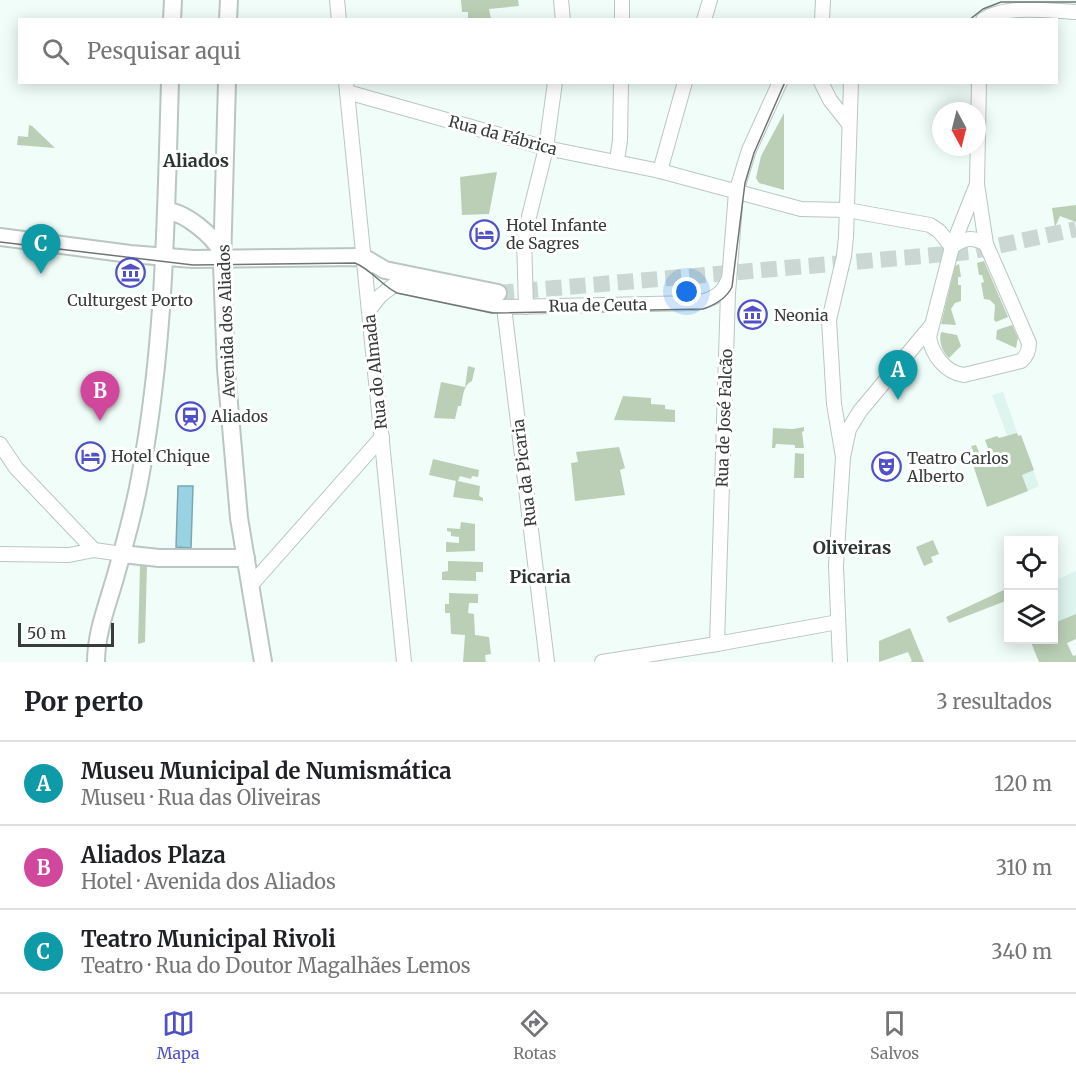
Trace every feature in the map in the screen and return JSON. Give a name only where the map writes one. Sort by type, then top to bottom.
[{"type":"main road","points":[[96,662],[98,636],[133,513],[158,356],[165,258],[170,84]]},
{"type":"main road","name":"Avenida dos Aliados","points":[[227,84],[222,257],[226,369],[239,518],[264,662]]},
{"type":"main road","points":[[166,211],[174,211],[209,233],[222,257]]},
{"type":"main road","points":[[0,237],[165,258],[363,257],[390,278],[501,300]]},
{"type":"main road","points":[[122,554],[159,558],[246,558]]},
{"type":"street","points":[[337,0],[339,18]]},
{"type":"street","points":[[561,0],[563,18]]},
{"type":"street","points":[[622,0],[622,18]]},
{"type":"street","points":[[705,18],[710,0]]},
{"type":"street","points":[[822,18],[823,0]]},
{"type":"street","points":[[987,17],[1020,10],[1076,12]]},
{"type":"street","points":[[526,307],[524,237],[546,148],[555,84]]},
{"type":"street","points":[[617,161],[620,140],[621,84]]},
{"type":"street","points":[[660,171],[685,84]]},
{"type":"street","name":"Rua de José Falcão","points":[[717,644],[729,278],[736,192],[749,150],[779,84]]},
{"type":"street","points":[[822,84],[830,100],[849,124]]},
{"type":"street","points":[[843,457],[834,404],[829,320],[844,256],[851,84]]},
{"type":"street","points":[[977,184],[952,247],[929,337],[932,349],[945,367],[964,375],[1020,361],[1026,356],[1029,343],[986,244],[977,184],[979,84]]},
{"type":"street","name":"Rua da Fábrica","points":[[347,87],[546,148],[660,171],[801,209],[847,210],[930,225],[939,231],[952,247]]},
{"type":"street","name":"Rua do Almada","points":[[347,87],[404,662]]},
{"type":"street","points":[[952,247],[965,239],[976,239],[986,244]]},
{"type":"street","points":[[369,310],[390,278]]},
{"type":"street","name":"Rua de Ceuta","points":[[501,300],[526,307],[696,303],[707,301],[720,294],[729,278]]},
{"type":"street","name":"Rua da Picaria","points":[[501,300],[547,662]]},
{"type":"street","points":[[840,662],[836,566],[843,457],[849,429],[860,411],[932,326]]},
{"type":"street","points":[[251,585],[382,437]]},
{"type":"street","points":[[0,444],[16,468],[94,550]]},
{"type":"street","points":[[0,554],[69,555],[94,550],[122,554]]},
{"type":"street","points":[[602,662],[838,622]]},
{"type":"shaded area","points":[[1003,392],[1039,486],[1028,491],[992,395]]},
{"type":"shaded area","points":[[1076,571],[1076,614],[1058,621],[1058,590],[1058,579]]},
{"type":"green space","points":[[461,0],[518,0],[519,6],[489,9],[491,18],[468,18],[468,12],[462,12]]},
{"type":"green space","points":[[784,113],[784,190],[759,183],[756,178],[761,156]]},
{"type":"green space","points":[[29,125],[55,148],[17,145],[18,136],[28,137]]},
{"type":"green space","points":[[497,172],[489,214],[462,215],[460,177]]},
{"type":"green space","points":[[1076,205],[1076,222],[1060,216],[1055,227],[1052,208]]},
{"type":"green space","points":[[984,261],[1008,317],[996,322],[994,320],[995,305],[990,300],[984,299],[981,283],[984,282],[982,275],[979,275],[977,263]]},
{"type":"green space","points":[[959,264],[961,277],[958,277],[958,285],[961,285],[961,301],[955,303],[951,309],[956,325],[941,324],[955,266]]},
{"type":"green space","points":[[1012,325],[1018,338],[1016,348],[996,339],[997,330]]},
{"type":"green space","points":[[941,332],[957,335],[961,346],[949,358],[941,346]]},
{"type":"green space","points":[[468,366],[475,368],[472,381],[465,388],[455,419],[434,418],[441,382],[465,387]]},
{"type":"green space","points":[[623,396],[651,398],[651,404],[665,405],[665,409],[675,410],[675,422],[614,420]]},
{"type":"green space","points":[[804,427],[802,432],[804,448],[776,444],[775,448],[772,448],[773,428]]},
{"type":"green space","points":[[1017,433],[1018,436],[1021,435],[1034,470],[1022,475],[1028,491],[987,507],[969,453],[973,451],[971,446],[976,445],[981,457],[990,454],[985,440]]},
{"type":"green space","points":[[619,447],[625,468],[620,470],[625,495],[575,501],[571,463],[578,462],[576,452]]},
{"type":"green space","points":[[795,453],[804,454],[804,478],[794,478]]},
{"type":"green space","points":[[433,459],[479,470],[478,477],[472,476],[471,479],[460,476],[458,481],[480,486],[479,496],[483,498],[483,501],[453,497],[456,481],[429,475]]},
{"type":"green space","points":[[461,522],[475,524],[475,551],[446,552],[446,542],[459,543],[459,537],[451,536],[447,528],[460,529]]},
{"type":"green space","points":[[933,540],[939,554],[931,557],[933,562],[924,566],[916,547]]},
{"type":"green space","points":[[448,561],[483,562],[483,572],[476,572],[476,581],[442,580],[442,572],[448,571]]},
{"type":"green space","points":[[147,564],[145,642],[138,644],[140,566]]},
{"type":"green space","points":[[1004,590],[1004,602],[949,623],[946,617]]},
{"type":"green space","points":[[449,593],[478,594],[478,603],[469,603],[468,613],[474,614],[475,635],[489,637],[491,654],[485,655],[486,662],[463,662],[465,635],[451,634],[450,613],[445,613],[445,604],[449,604]]},
{"type":"green space","points":[[1076,614],[1076,639],[1067,643],[1073,656],[1076,655],[1076,662],[1039,662],[1032,644],[1058,644],[1058,621]]},
{"type":"green space","points":[[910,628],[924,662],[910,662],[912,661],[908,652],[879,662],[879,641]]},
{"type":"water","points":[[178,486],[193,486],[191,548],[176,547]]},
{"type":"tunnel","points":[[498,293],[969,252],[1076,229]]},
{"type":"tram line","points":[[972,18],[983,9],[1001,2],[1076,2]]},
{"type":"tram line","points":[[0,242],[193,265],[355,263],[397,293],[492,313],[703,309],[720,301],[732,287],[745,183],[754,153],[784,84]]},
{"type":"place","name":"Hotel Infante de Sagres","points":[[485,234]]},
{"type":"place","name":"Culturgest Porto","points":[[130,272]]},
{"type":"place","name":"Teatro Municipal Rivoli","points":[[41,274]]},
{"type":"place","name":"Neonia","points":[[753,315]]},
{"type":"place","name":"Museu Municipal de Numismática","points":[[898,400]]},
{"type":"place","name":"Aliados","points":[[190,416]]},
{"type":"place","name":"Aliados Plaza","points":[[100,421]]},
{"type":"place","name":"Hotel Chique","points":[[90,456]]},
{"type":"place","name":"Teatro Carlos Alberto","points":[[886,467]]},
{"type":"district","name":"Aliados","points":[[196,160]]},
{"type":"district","name":"Oliveiras","points":[[852,547]]},
{"type":"district","name":"Picaria","points":[[540,576]]}]
